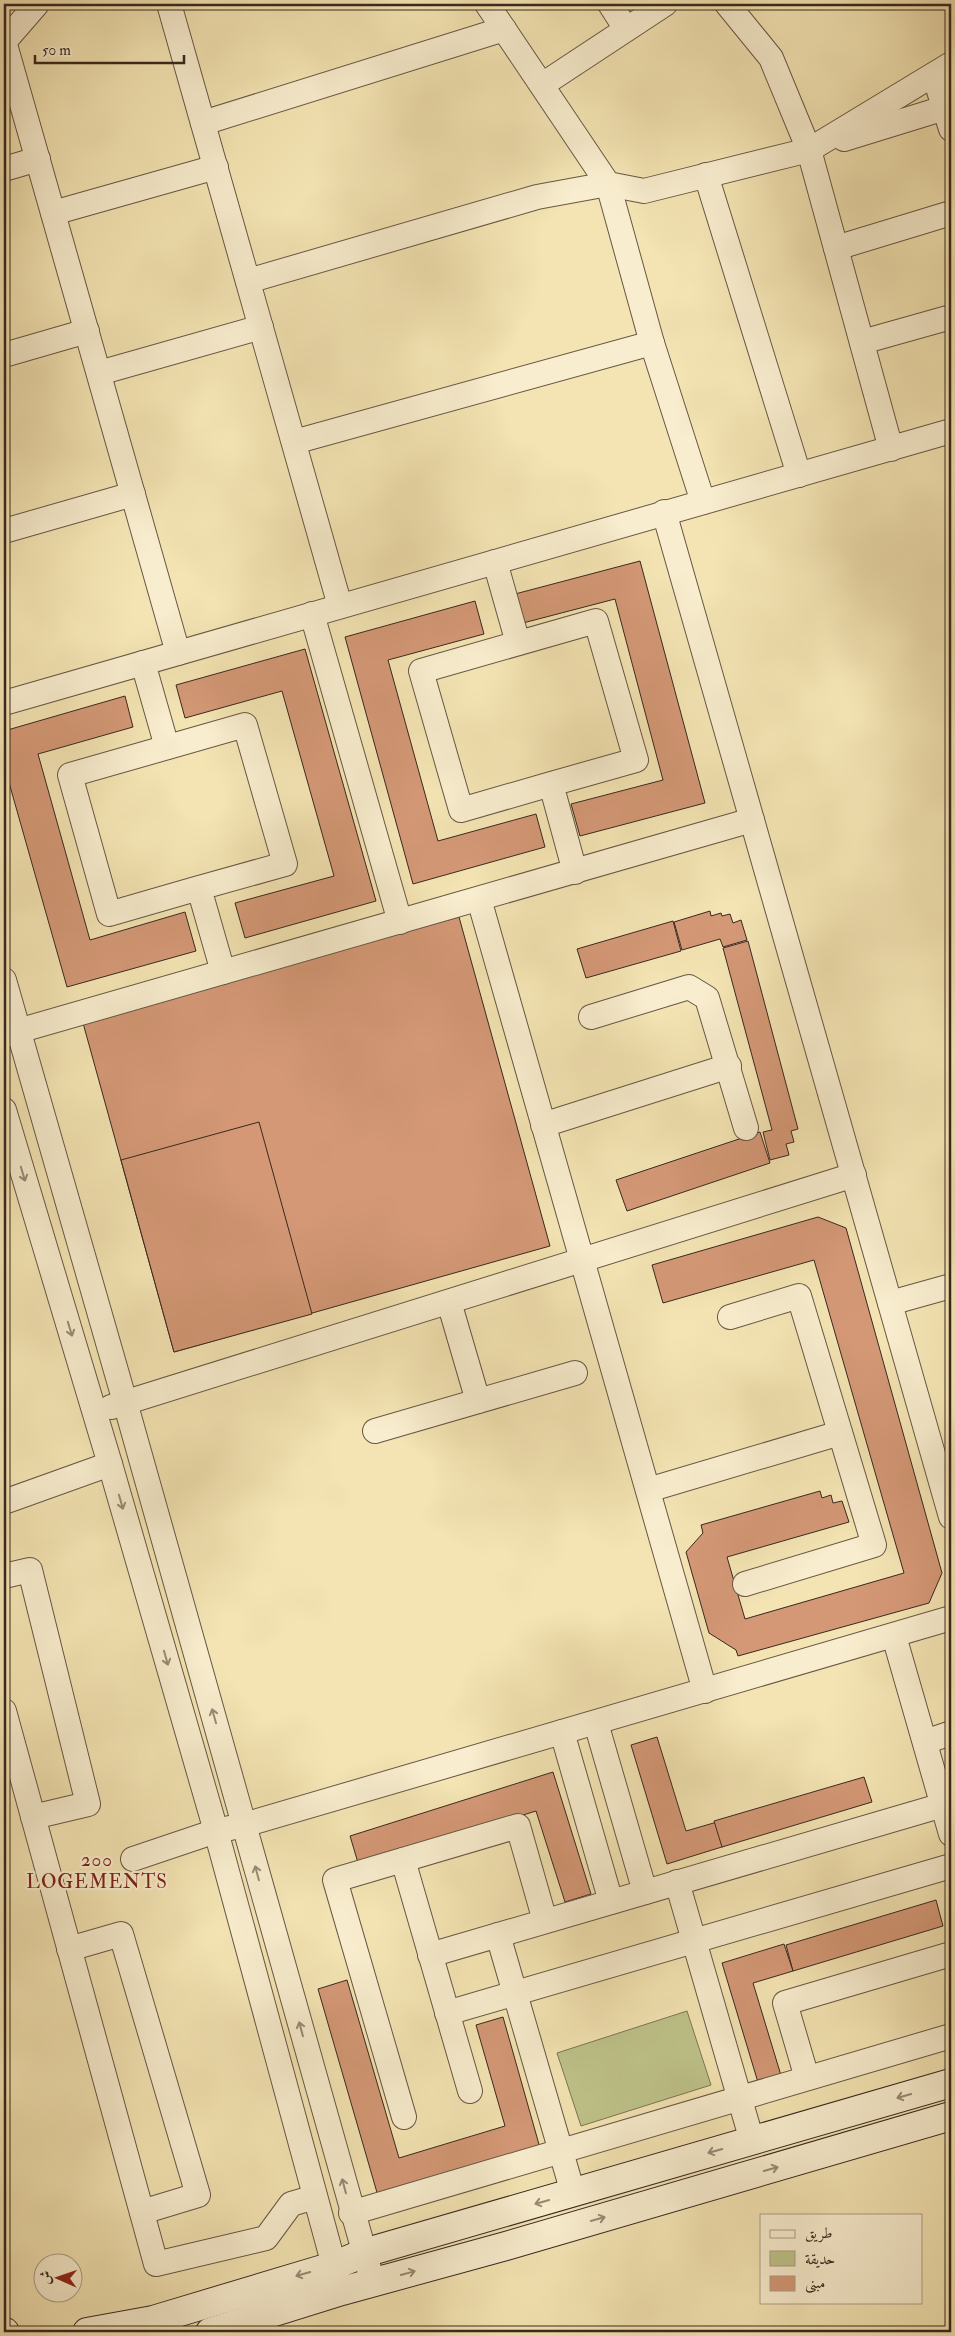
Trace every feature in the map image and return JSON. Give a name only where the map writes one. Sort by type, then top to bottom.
[{"type":"main road","points":[[210,2332],[337,2278],[364,2253],[951,2082]]},
{"type":"main road","points":[[87,2332],[153,2320],[337,2278],[372,2283],[951,2116]]},
{"type":"street","points":[[37,4],[4,41],[178,653]]},
{"type":"street","points":[[169,4],[340,606]]},
{"type":"street","points":[[487,4],[608,184],[652,342],[704,502]]},
{"type":"street","points":[[610,4],[626,30]]},
{"type":"street","points":[[542,85],[665,4]]},
{"type":"street","points":[[727,4],[771,58],[809,150],[891,448]]},
{"type":"street","points":[[203,123],[504,29]]},
{"type":"street","points":[[248,281],[537,197],[608,184],[644,191],[809,150],[949,114],[943,69],[809,150]]},
{"type":"street","points":[[4,169],[38,159]]},
{"type":"street","points":[[53,213],[216,167]]},
{"type":"street","points":[[706,175],[799,475]]},
{"type":"street","points":[[836,248],[951,213]]},
{"type":"street","points":[[862,342],[951,317]]},
{"type":"street","points":[[99,373],[261,327]]},
{"type":"street","points":[[4,355],[87,331]]},
{"type":"street","points":[[294,442],[652,342]]},
{"type":"street","points":[[4,703],[951,431]]},
{"type":"street","points":[[4,532],[133,494]]},
{"type":"street","points":[[664,512],[951,1517]]},
{"type":"street","points":[[495,562],[518,643]]},
{"type":"street","points":[[312,614],[400,922]]},
{"type":"street","points":[[596,621],[636,760],[550,784],[461,810],[421,671],[596,621]]},
{"type":"street","points":[[143,663],[167,747]]},
{"type":"street","points":[[245,725],[285,864],[199,888],[109,914],[70,775],[245,725]]},
{"type":"street","points":[[550,784],[575,872]]},
{"type":"street","points":[[11,1033],[752,820]]},
{"type":"street","points":[[199,888],[224,972]]},
{"type":"street","points":[[479,899],[705,1691]]},
{"type":"street","points":[[4,980],[11,1033],[125,1402],[372,2283]]},
{"type":"street","points":[[590,1017],[689,987],[707,998],[729,1066],[746,1128]]},
{"type":"street","points":[[543,1125],[729,1066]]},
{"type":"street","points":[[4,1110],[95,1412],[216,1831],[337,2278]]},
{"type":"street","points":[[95,1412],[854,1176]]},
{"type":"street","points":[[890,1303],[951,1286]]},
{"type":"street","points":[[730,1317],[799,1296],[874,1545],[745,1584]]},
{"type":"street","points":[[449,1302],[478,1401]]},
{"type":"street","points":[[375,1431],[575,1373]]},
{"type":"street","points":[[648,1490],[840,1433]]},
{"type":"street","points":[[4,1502],[110,1464]]},
{"type":"street","points":[[4,1576],[30,1570],[88,1804],[33,1818]]},
{"type":"street","points":[[133,1859],[216,1831],[244,1825],[596,1723],[951,1618]]},
{"type":"street","points":[[894,1636],[951,1834]]},
{"type":"street","points":[[4,1711],[156,2264],[266,2238],[291,2204],[314,2197]]},
{"type":"street","points":[[596,1723],[645,1892]]},
{"type":"street","points":[[562,1732],[611,1902]]},
{"type":"street","points":[[925,1742],[951,1733]]},
{"type":"street","points":[[430,1954],[943,1805]]},
{"type":"street","points":[[404,2116],[335,1880],[518,1826],[546,1921]]},
{"type":"street","points":[[403,1860],[470,2091]]},
{"type":"street","points":[[447,2013],[951,1866]]},
{"type":"street","points":[[677,1882],[752,2140]]},
{"type":"street","points":[[69,1949],[121,1934],[198,2195],[142,2212]]},
{"type":"street","points":[[498,1935],[573,2193]]},
{"type":"street","points":[[807,2078],[785,2003],[951,1954]]},
{"type":"street","points":[[351,2213],[951,2036]]},
{"type":"green space","points":[[687,2011],[711,2085],[581,2126],[557,2053]]},
{"type":"building","points":[[640,561],[705,803],[580,836],[571,804],[663,780],[615,599],[523,623],[515,594]]},
{"type":"building","points":[[475,601],[484,634],[388,660],[438,841],[536,814],[545,847],[413,884],[345,637]]},
{"type":"building","points":[[305,649],[376,901],[245,938],[235,903],[334,876],[282,691],[185,718],[176,685]]},
{"type":"building","points":[[125,696],[133,727],[38,754],[90,940],[185,912],[196,951],[67,987],[4,765],[4,731]]},
{"type":"building","points":[[710,911],[711,916],[721,913],[722,916],[730,914],[733,923],[741,920],[747,940],[723,947],[720,939],[682,950],[674,922]]},
{"type":"building","points":[[459,917],[550,1246],[174,1352],[83,1023]]},
{"type":"building","points":[[673,921],[681,951],[586,978],[577,949]]},
{"type":"building","points":[[748,941],[798,1129],[791,1131],[794,1142],[786,1144],[789,1155],[770,1160],[763,1132],[772,1130],[723,948]]},
{"type":"building","points":[[259,1122],[312,1314],[174,1352],[121,1160]]},
{"type":"building","points":[[760,1132],[770,1163],[627,1211],[616,1180]]},
{"type":"building","points":[[818,1217],[846,1228],[942,1573],[929,1603],[738,1656],[736,1650],[709,1633],[686,1552],[703,1533],[701,1525],[820,1491],[822,1498],[831,1495],[833,1503],[842,1501],[849,1522],[727,1557],[745,1619],[904,1573],[814,1260],[663,1303],[652,1265]]},
{"type":"building","points":[[657,1737],[686,1831],[717,1822],[725,1846],[667,1864],[631,1745]]},
{"type":"building","points":[[553,1772],[591,1894],[565,1902],[536,1811],[359,1866],[350,1836]]},
{"type":"building","points":[[864,1777],[872,1802],[722,1847],[714,1821]]},
{"type":"building","points":[[936,1900],[943,1926],[793,1971],[786,1945]]},
{"type":"building","points":[[784,1944],[793,1971],[753,1983],[783,2082],[760,2089],[722,1963]]},
{"type":"building","points":[[347,1980],[399,2158],[505,2126],[476,2025],[503,2017],[540,2148],[378,2196],[318,1989]]},
{"type":"district","name":"200 LOGEMENTS","points":[[97,1870]]}]
